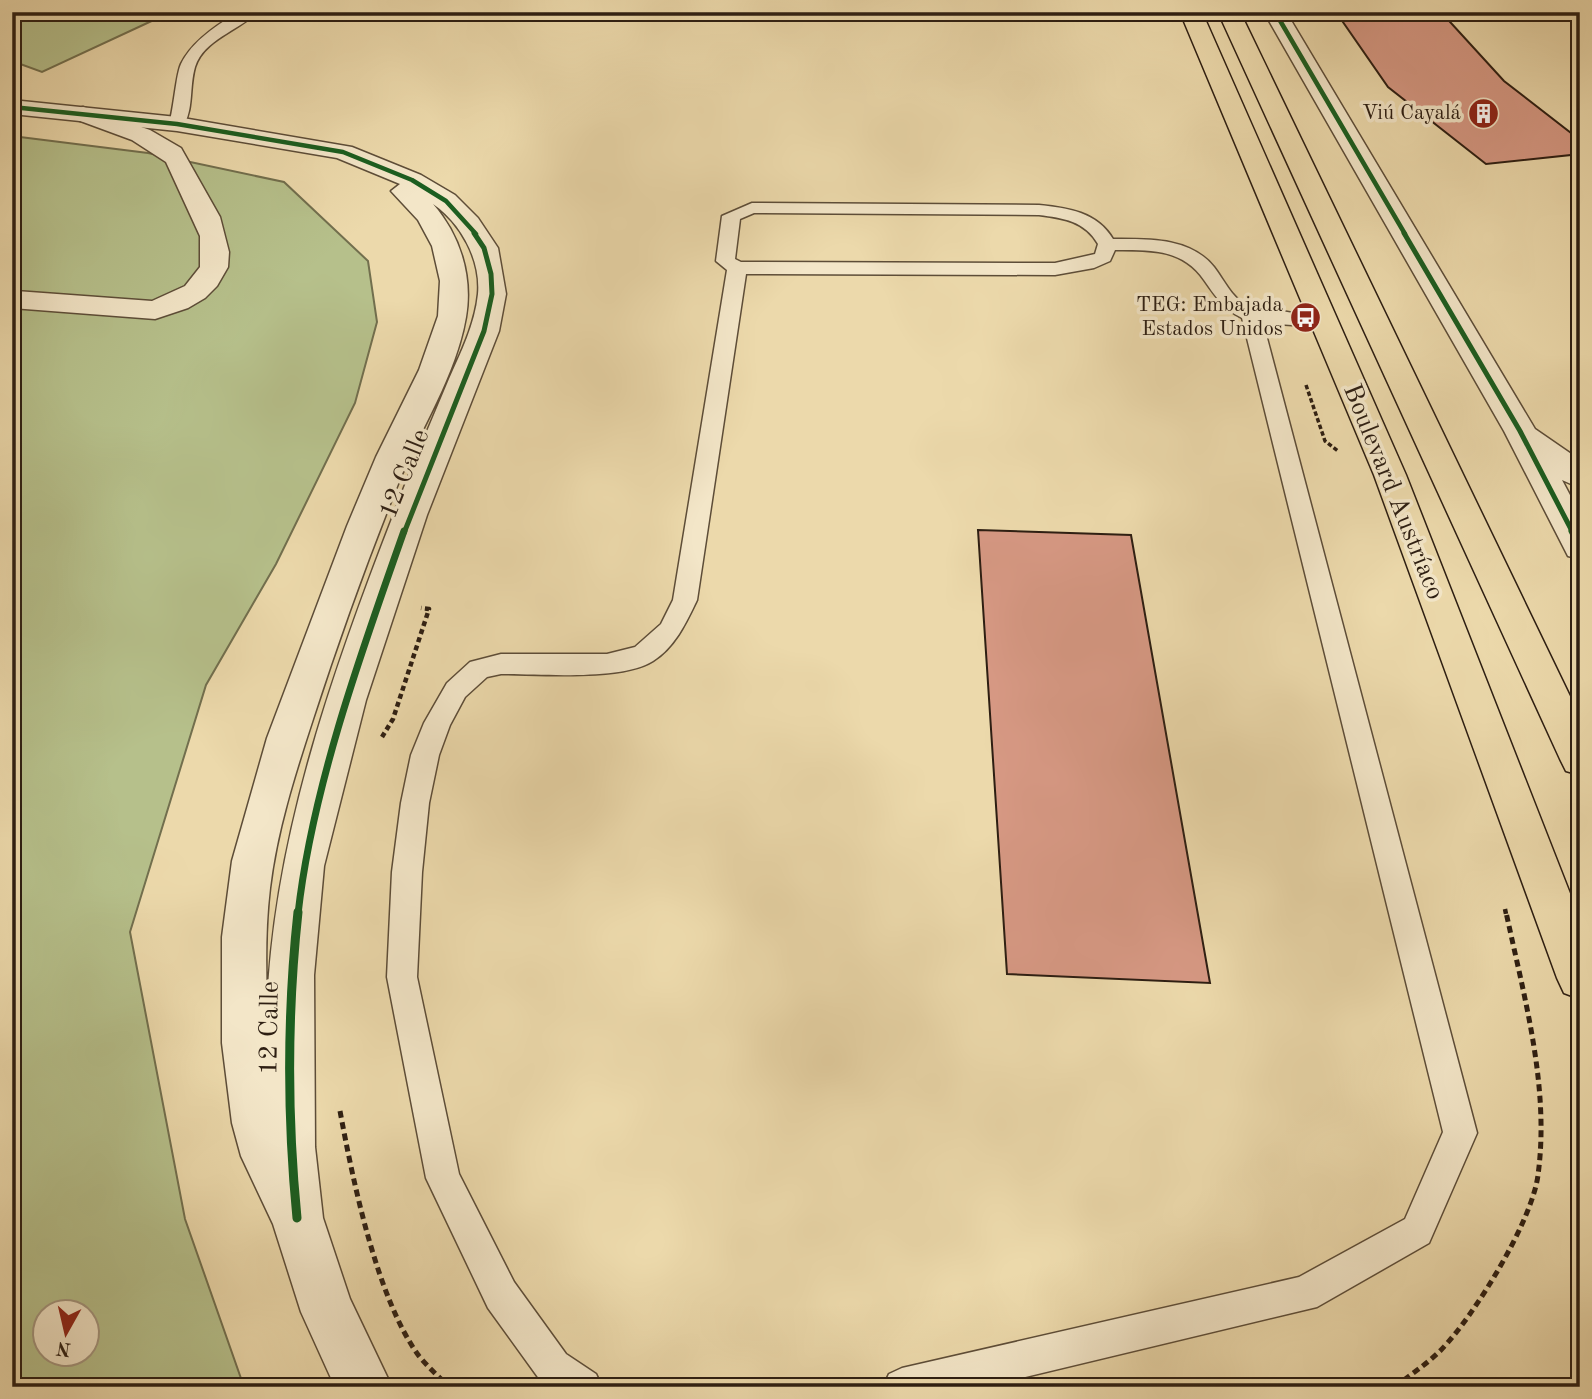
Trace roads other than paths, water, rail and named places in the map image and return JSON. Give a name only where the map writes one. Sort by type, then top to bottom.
[{"type":"main road","name":"Boulevard Austríaco","points":[[1191,12],[1390,475],[1580,978]]},
{"type":"main road","name":"Boulevard Austríaco","points":[[1229,12],[1580,759]]},
{"type":"street","points":[[1275,12],[1520,431],[1580,547]]},
{"type":"street","name":"12 Calle","points":[[12,107],[177,124],[343,152],[383,167],[446,201],[469,223],[484,248],[492,294],[489,314],[475,358],[410,515],[378,606],[347,700],[303,866],[292,975],[289,1071],[290,1147],[297,1218]]},
{"type":"street","points":[[16,300],[155,310],[176,303],[195,291],[207,280],[218,257],[211,226],[174,155],[152,140],[83,114]]},
{"type":"street","name":"12 Calle","points":[[318,149],[377,173],[418,203],[441,236],[451,260],[454,287],[452,316],[439,355],[335,593],[268,799],[250,877],[244,935],[250,1080],[262,1144],[278,1184],[297,1218],[327,1310],[364,1387]]},
{"type":"street","points":[[1520,431],[1580,477]]},
{"type":"lane","points":[[177,124],[184,102],[188,65],[218,31],[250,12]]},
{"type":"lane","points":[[752,208],[1039,210],[1070,214],[1088,221],[1100,229],[1107,244],[1103,257],[1087,264],[1055,269],[737,268],[725,261],[731,216],[752,208]]},
{"type":"lane","points":[[1107,244],[1158,246],[1189,254],[1209,271],[1228,302],[1251,315],[1288,319]]},
{"type":"lane","points":[[583,1387],[553,1367],[501,1294],[443,1178],[402,977],[407,872],[415,803],[425,755],[437,723],[456,690],[480,669],[501,664],[607,664],[643,655],[670,630],[685,600],[737,268]]},
{"type":"lane","points":[[902,1387],[1304,1294],[1418,1231],[1460,1133],[1251,315]]},
{"type":"place","name":"Viú Cayalá","points":[[1484,113]]},
{"type":"place","name":"TEG: Embajada Estados Unidos","points":[[1306,317]]}]
